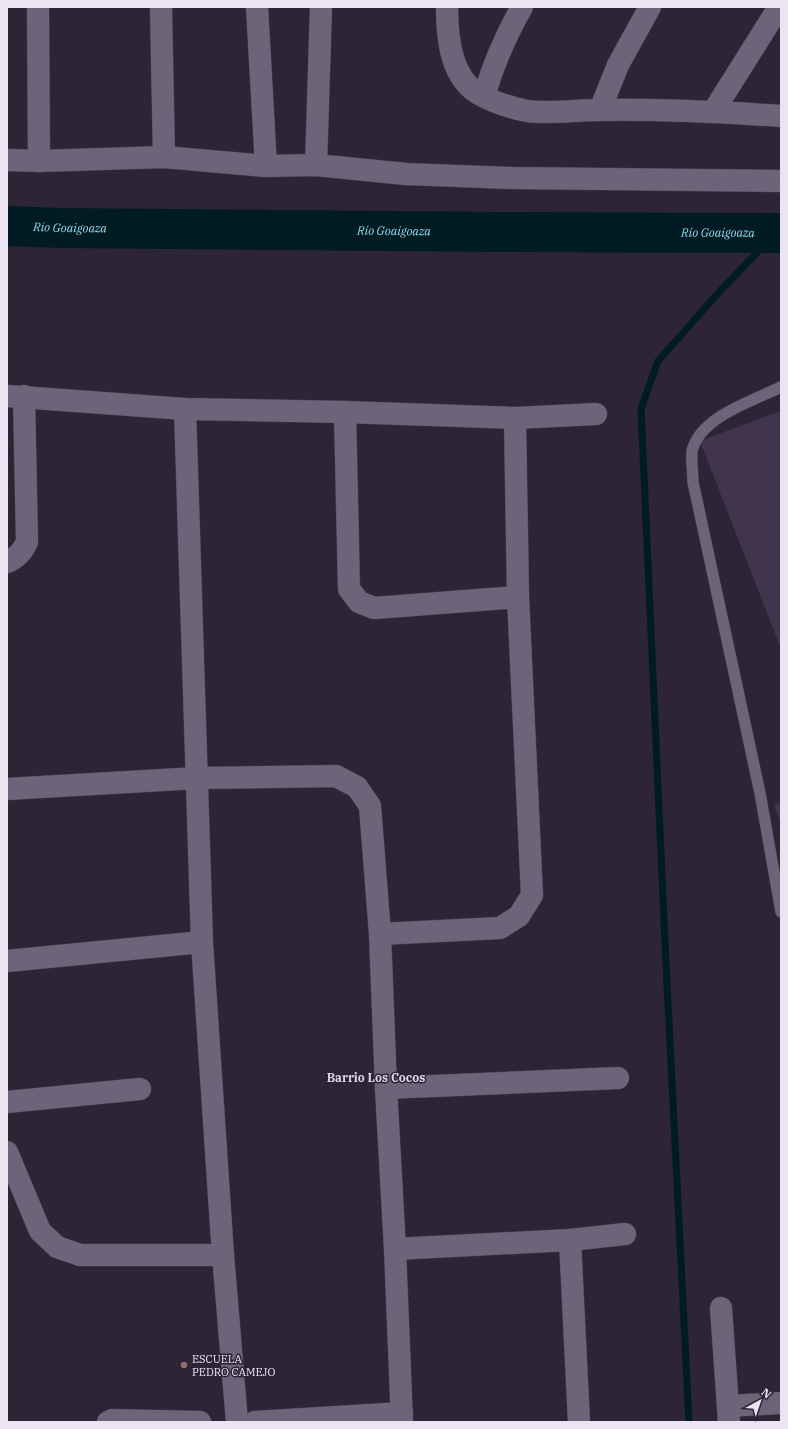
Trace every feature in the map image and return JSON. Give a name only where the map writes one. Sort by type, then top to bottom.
[{"type":"street","points":[[38,7],[39,161]]},
{"type":"street","points":[[161,7],[164,157]]},
{"type":"street","points":[[258,7],[266,166]]},
{"type":"street","points":[[316,165],[321,7]]},
{"type":"street","points":[[447,7],[447,23],[454,63],[458,72],[476,93],[504,105],[528,111],[600,110],[713,112],[781,116]]},
{"type":"street","points":[[484,96],[493,69],[522,7]]},
{"type":"street","points":[[600,110],[618,65],[650,7]]},
{"type":"street","points":[[713,112],[779,7]]},
{"type":"street","points":[[7,160],[39,161],[164,157],[266,166],[316,165],[406,174],[505,178],[781,181]]},
{"type":"street","points":[[7,562],[19,554],[27,542],[15,396],[185,408],[515,418],[596,414]]},
{"type":"street","points":[[185,408],[202,942],[223,1255],[238,1422]]},
{"type":"street","points":[[346,412],[349,589],[359,602],[374,608],[518,597]]},
{"type":"street","points":[[380,934],[500,928],[518,916],[532,895],[518,597],[515,418]]},
{"type":"street","points":[[7,789],[197,778],[336,776],[357,787],[370,806],[380,934],[402,1418],[255,1422]]},
{"type":"street","points":[[7,961],[202,942]]},
{"type":"street","points":[[386,1088],[618,1078]]},
{"type":"street","points":[[7,1102],[140,1089]]},
{"type":"street","points":[[7,1152],[40,1231],[58,1247],[80,1256],[223,1255]]},
{"type":"street","points":[[395,1249],[570,1240],[625,1234]]},
{"type":"street","points":[[570,1240],[579,1422]]},
{"type":"street","points":[[721,1308],[728,1414],[781,1403]]},
{"type":"street","points":[[108,1422],[112,1420],[200,1422]]},
{"type":"lane","points":[[781,387],[719,416],[702,432],[692,452],[693,482],[760,793],[781,912]]},
{"type":"building","points":[[781,411],[781,649],[700,441]]},
{"type":"building","points":[[781,802],[781,824],[774,805]]},
{"type":"waterway","name":"Río Goaigoaza","points":[[7,226],[61,228],[501,232],[781,233]]},
{"type":"waterway","points":[[689,1422],[665,943],[641,409],[658,361],[721,290],[776,233]]},
{"type":"place","name":"ESCUELA PEDRO CAMEJO","points":[[184,1365]]},
{"type":"district","name":"Barrio Los Cocos","points":[[376,1078]]}]
